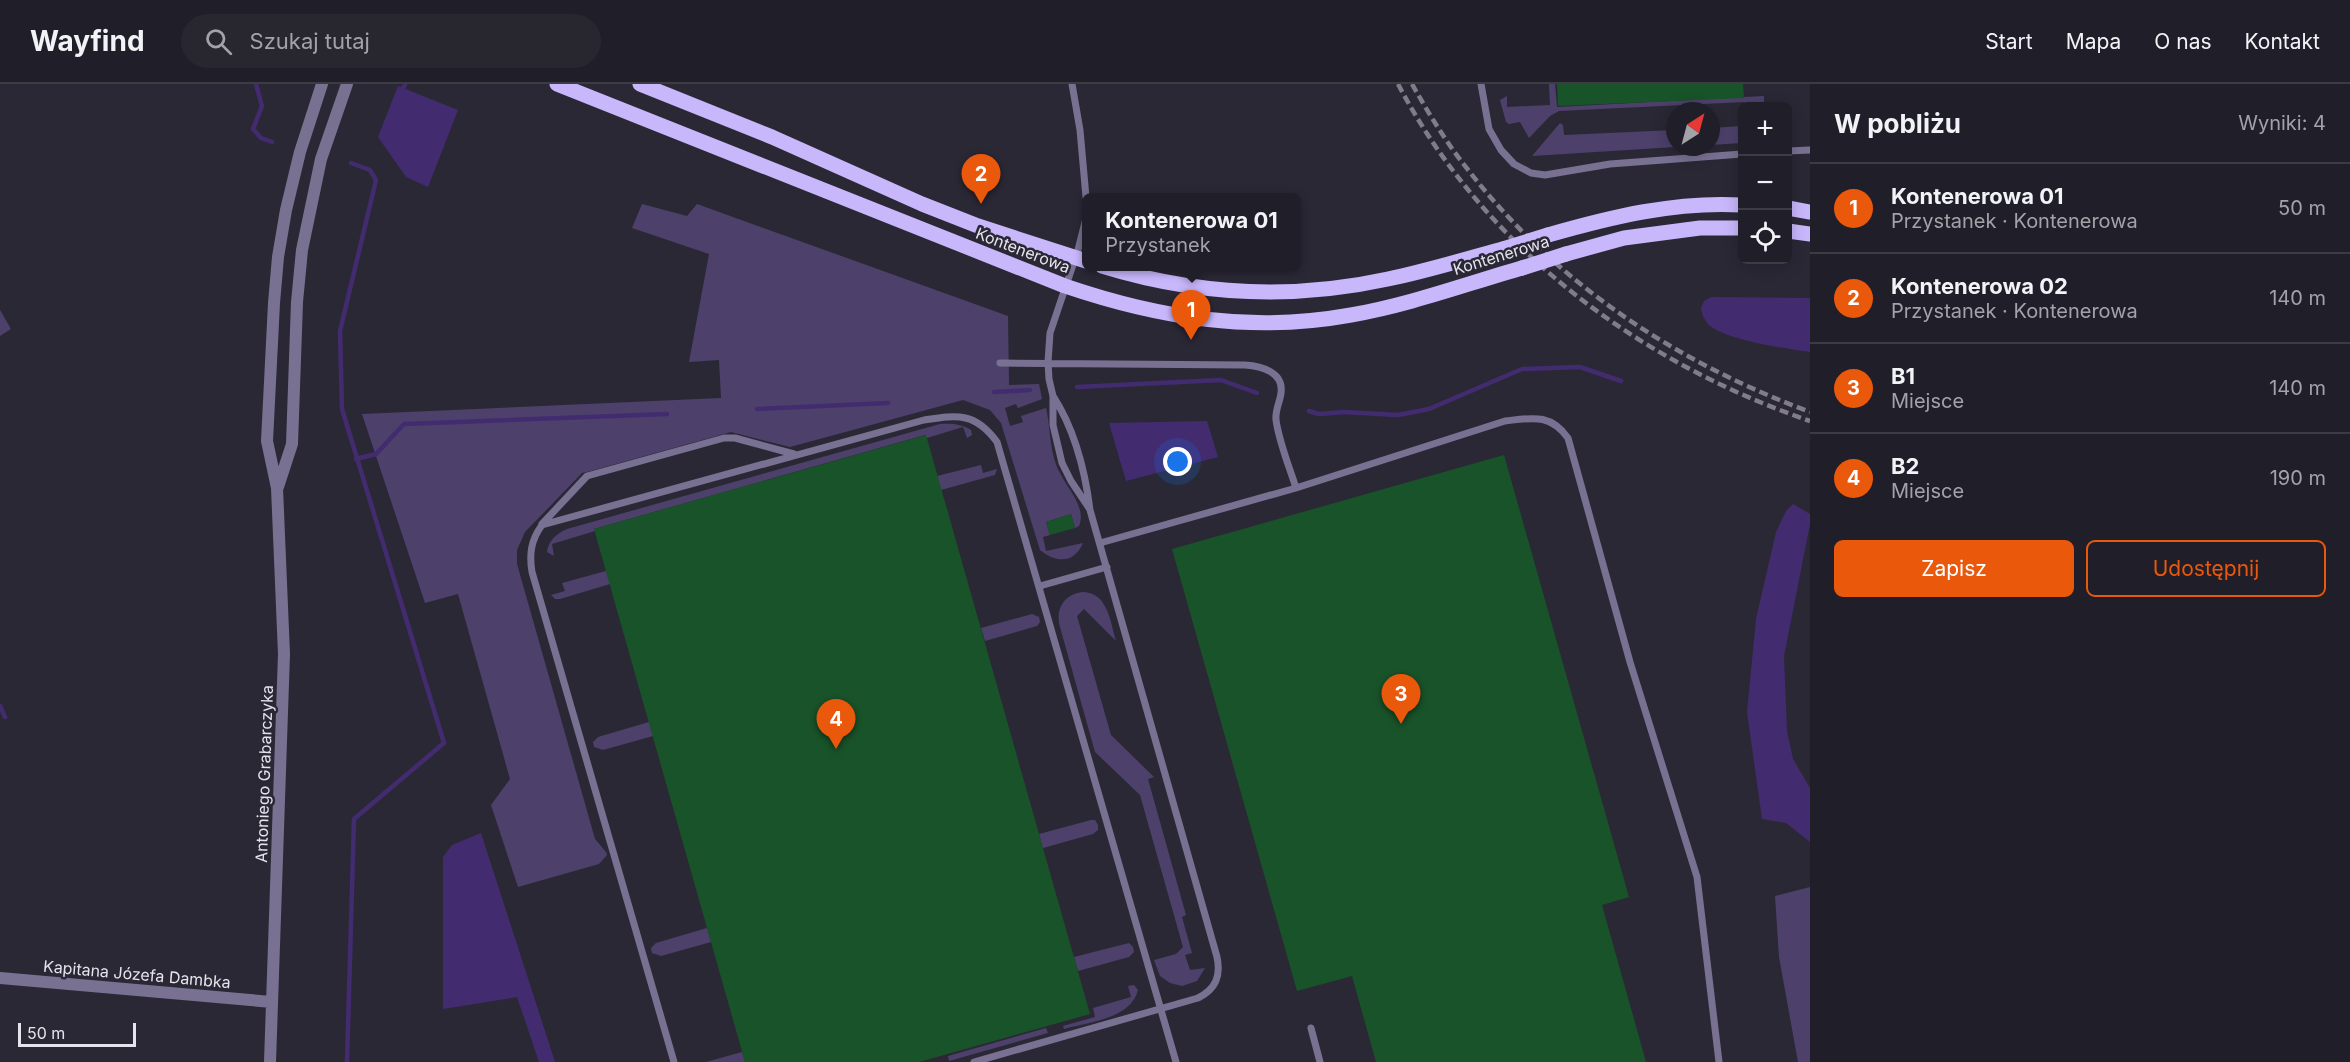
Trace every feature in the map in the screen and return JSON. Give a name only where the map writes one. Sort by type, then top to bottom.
[{"type":"main road","name":"Kontenerowa","points":[[557,84],[1065,286],[1115,303],[1159,314],[1213,321],[1297,322],[1350,315],[1390,307],[1624,238],[1700,228],[1738,228]]},
{"type":"main road","name":"Kontenerowa","points":[[640,84],[772,137],[922,204],[978,226],[1081,260]]},
{"type":"main road","name":"Kontenerowa","points":[[1118,271],[1212,291],[1257,293],[1312,291],[1388,279],[1503,249],[1615,216],[1696,206],[1738,205]]},
{"type":"main road","points":[[1792,209],[1810,212]]},
{"type":"main road","points":[[1792,232],[1810,234]]},
{"type":"street","name":"Antoniego Grabarczyka","points":[[270,1062],[284,654],[277,488],[267,441],[278,257],[286,210],[300,152],[322,84]]},
{"type":"street","name":"Antoniego Grabarczyka","points":[[277,488],[292,444],[297,302],[302,250],[321,159],[347,84]]},
{"type":"street","name":"Kapitana Józefa Dambka","points":[[6,979],[272,1002]]},
{"type":"lane","points":[[1072,84],[1080,130],[1086,193]]},
{"type":"lane","points":[[1481,84],[1489,129],[1501,150],[1514,164],[1531,173],[1545,175],[1610,164],[1738,154]]},
{"type":"lane","points":[[1792,151],[1810,150]]},
{"type":"lane","points":[[974,1062],[1160,1009],[1204,994],[1215,984],[1219,972],[1219,965],[1090,510],[1086,482],[1073,433],[1053,396],[1048,379],[1050,333],[1065,286],[1081,260]]},
{"type":"lane","points":[[1000,363],[1245,365],[1269,370],[1281,384],[1276,418],[1296,488]]},
{"type":"lane","points":[[1053,396],[1053,425],[1062,463],[1090,510]]},
{"type":"lane","points":[[542,525],[924,420],[952,416],[975,420],[987,428],[998,442],[1176,1062]]},
{"type":"lane","points":[[1100,543],[1296,488],[1505,421],[1532,418],[1548,420],[1560,427],[1568,438],[1630,662],[1697,877],[1719,1062]]},
{"type":"lane","points":[[674,1062],[529,557],[532,543],[542,525],[587,476],[724,438],[735,438],[797,454]]},
{"type":"lane","points":[[1040,586],[1107,567]]},
{"type":"lane","points":[[1311,1028],[1320,1062]]},
{"type":"shaded area","points":[[1549,84],[1555,84],[1557,107],[1764,96],[1764,102],[1666,102],[1666,106],[1559,111],[1550,116],[1529,138],[1520,122],[1509,124],[1506,122],[1500,100],[1507,96],[1507,107],[1550,105]]},
{"type":"shaded area","points":[[398,86],[458,110],[428,187],[406,177],[378,137]]},
{"type":"shaded area","points":[[1560,123],[1563,125],[1564,135],[1666,130],[1666,148],[1532,156]]},
{"type":"shaded area","points":[[1738,126],[1738,143],[1720,144],[1720,127]]},
{"type":"shaded area","points":[[642,204],[687,216],[697,204],[1008,316],[1009,385],[1039,384],[1042,399],[1018,408],[1016,404],[1005,408],[1010,426],[1023,422],[1021,416],[1046,408],[1056,465],[1075,498],[1080,512],[1079,526],[1075,528],[1071,514],[1046,522],[1050,535],[1043,537],[1046,551],[1083,543],[1075,555],[1064,559],[1052,557],[1040,550],[1001,423],[990,410],[963,400],[790,447],[731,432],[582,473],[525,532],[517,550],[517,564],[595,839],[607,855],[599,864],[518,887],[491,805],[510,779],[458,594],[425,603],[362,414],[721,398],[719,360],[689,362],[709,254],[632,228]]},
{"type":"shaded area","points":[[1711,297],[1810,298],[1810,352],[1757,343],[1717,330],[1706,321],[1701,308],[1704,301]]},
{"type":"shaded area","points":[[0,310],[11,329],[0,336]]},
{"type":"shaded area","points":[[1207,421],[1218,457],[1126,481],[1109,423]]},
{"type":"shaded area","points":[[940,424],[964,426],[971,430],[972,435],[967,438],[963,427],[927,438],[925,435],[594,529],[595,531],[552,544],[554,556],[547,552],[554,538],[567,529]]},
{"type":"shaded area","points":[[981,465],[983,473],[997,469],[995,475],[941,490],[937,476]]},
{"type":"shaded area","points":[[1793,504],[1810,514],[1810,524],[1784,656],[1787,731],[1793,759],[1810,788],[1810,842],[1786,823],[1762,819],[1747,712],[1756,619],[1776,532],[1786,511]]},
{"type":"shaded area","points":[[606,571],[610,584],[560,599],[555,599],[551,595],[565,591],[562,583]]},
{"type":"shaded area","points":[[1083,592],[1098,597],[1110,617],[1116,641],[1084,609],[1077,616],[1111,735],[1154,777],[1148,779],[1186,915],[1182,917],[1192,953],[1185,955],[1190,970],[1205,968],[1197,981],[1182,986],[1170,983],[1160,976],[1154,960],[1176,954],[1183,947],[1140,795],[1095,752],[1060,627],[1059,614],[1062,604],[1076,593]]},
{"type":"shaded area","points":[[1032,614],[1039,617],[1040,622],[1037,626],[985,641],[981,628]]},
{"type":"shaded area","points":[[649,722],[653,736],[603,750],[594,747],[593,742],[598,737]]},
{"type":"shaded area","points":[[1095,820],[1098,825],[1098,830],[1093,834],[1043,848],[1039,834]]},
{"type":"shaded area","points":[[481,833],[555,1062],[539,1062],[517,997],[443,1009],[443,857],[452,845]]},
{"type":"shaded area","points":[[1810,887],[1810,1062],[1798,1062],[1779,957],[1775,896]]},
{"type":"shaded area","points":[[707,928],[711,942],[661,956],[652,953],[651,948],[656,943]]},
{"type":"shaded area","points":[[1129,943],[1134,952],[1129,957],[1078,971],[1074,957]]},
{"type":"shaded area","points":[[1134,985],[1138,990],[1134,1000],[1118,1013],[1064,1029],[1063,1026],[1095,1017],[1093,1008],[1131,997],[1128,986]]},
{"type":"shaded area","points":[[1046,1028],[1048,1033],[949,1061],[948,1056]]},
{"type":"shaded area","points":[[742,1052],[745,1062],[706,1062]]},
{"type":"building","points":[[1557,84],[1743,84],[1744,98],[1558,106]]},
{"type":"building","points":[[926,435],[1090,1014],[919,1062],[745,1062],[594,529]]},
{"type":"building","points":[[1504,455],[1629,897],[1602,905],[1646,1062],[1376,1062],[1352,976],[1297,991],[1172,549]]},
{"type":"building","points":[[1071,514],[1075,528],[1050,535],[1046,522]]},
{"type":"waterway","points":[[256,84],[262,106],[253,129],[261,138],[272,142]]},
{"type":"waterway","points":[[347,1062],[354,819],[444,743],[342,409],[340,331],[376,180],[370,170],[351,163]]},
{"type":"waterway","points":[[1309,411],[1319,414],[1344,412],[1398,415],[1429,409],[1522,369],[1580,367],[1621,381]]},
{"type":"waterway","points":[[1077,387],[1221,380],[1257,393]]},
{"type":"waterway","points":[[994,392],[1030,390]]},
{"type":"waterway","points":[[757,409],[888,403]]},
{"type":"waterway","points":[[356,459],[376,454],[404,424],[667,414]]},
{"type":"waterway","points":[[0,706],[5,717]]},
{"type":"railway","points":[[1398,84],[1433,143],[1474,198],[1521,247],[1572,292],[1627,332],[1685,367],[1746,396],[1810,421]]},
{"type":"railway","points":[[1412,84],[1439,129],[1469,171],[1541,250],[1581,284],[1623,316],[1667,344],[1761,392],[1810,412]]},
{"type":"place","name":"Kontenerowa 02","points":[[981,204]]},
{"type":"place","name":"Kontenerowa 01","points":[[1191,340]]},
{"type":"place","name":"B1","points":[[1401,724]]},
{"type":"place","name":"B2","points":[[836,749]]}]
